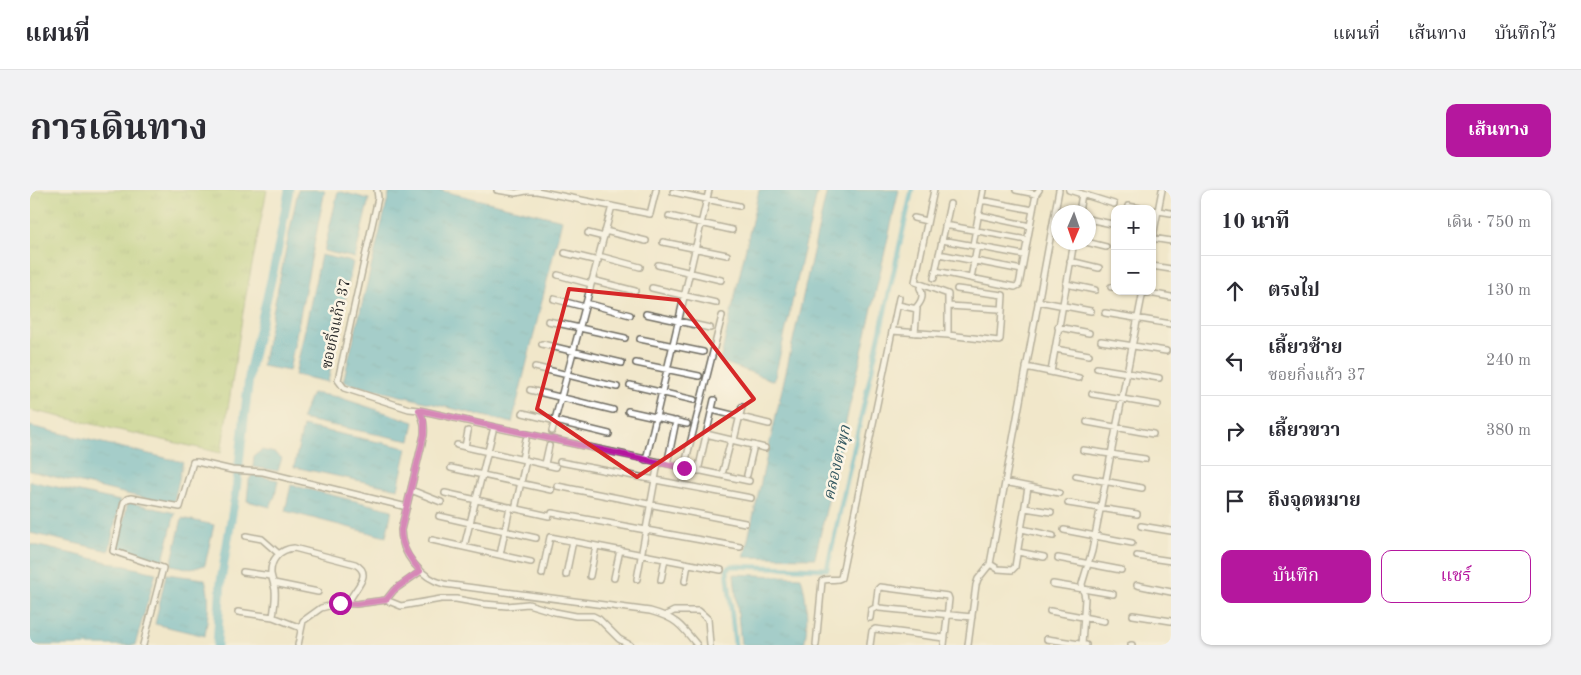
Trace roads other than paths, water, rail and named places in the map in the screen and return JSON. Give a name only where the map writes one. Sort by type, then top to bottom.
[{"type":"street","name":"ซอยกิ่งแก้ว 37","points":[[377,190],[378,198],[338,380],[344,388],[409,409],[698,471],[748,478],[754,445]]},
{"type":"street","points":[[497,190],[516,193],[525,190],[537,191],[650,214],[656,190]]},
{"type":"street","points":[[646,460],[709,190]]},
{"type":"street","points":[[934,190],[915,282],[948,294],[948,335]]},
{"type":"street","points":[[971,278],[975,261],[976,231],[983,190]]},
{"type":"street","points":[[936,271],[1015,287],[1019,285],[1037,192],[1016,190]]},
{"type":"street","points":[[968,645],[976,585],[978,579],[990,564],[1018,423],[1026,367],[1059,190]]},
{"type":"street","points":[[1069,190],[1114,204]]},
{"type":"street","points":[[1156,207],[1162,190]]},
{"type":"street","points":[[673,192],[739,206]]},
{"type":"street","points":[[1080,205],[1082,194]]},
{"type":"street","points":[[981,200],[1033,210]]},
{"type":"street","points":[[934,278],[950,204]]},
{"type":"street","points":[[552,431],[612,206]]},
{"type":"street","points":[[1156,210],[1171,213]]},
{"type":"street","points":[[979,215],[1030,226]]},
{"type":"street","points":[[670,216],[732,230]]},
{"type":"street","points":[[914,218],[927,221]]},
{"type":"street","points":[[1096,221],[1111,224]]},
{"type":"street","points":[[945,225],[1027,240]]},
{"type":"street","points":[[588,233],[646,241]]},
{"type":"street","points":[[1156,239],[1171,241]]},
{"type":"street","points":[[942,240],[1024,256]]},
{"type":"street","points":[[663,242],[727,255]]},
{"type":"street","points":[[1096,244],[1106,247]]},
{"type":"street","points":[[1051,372],[1072,250]]},
{"type":"street","points":[[566,253],[640,267]]},
{"type":"street","points":[[939,254],[1022,270]]},
{"type":"street","points":[[1070,261],[1099,268]]},
{"type":"street","points":[[658,265],[721,280]]},
{"type":"street","points":[[1156,267],[1171,269]]},
{"type":"street","points":[[558,275],[635,291]]},
{"type":"street","points":[[1066,284],[1095,290]]},
{"type":"street","points":[[652,288],[716,303]]},
{"type":"street","points":[[915,309],[922,301],[920,288]]},
{"type":"street","points":[[892,331],[999,341],[1003,296],[957,289]]},
{"type":"street","points":[[1156,294],[1171,297]]},
{"type":"street","points":[[1082,645],[1085,598],[1082,584],[1096,535],[1141,295]]},
{"type":"street","points":[[816,645],[822,582],[841,578],[900,298]]},
{"type":"street","points":[[554,299],[630,314]]},
{"type":"street","points":[[1038,301],[1091,311]]},
{"type":"street","points":[[898,306],[915,309]]},
{"type":"street","points":[[948,306],[999,309],[1002,312]]},
{"type":"street","points":[[915,309],[917,309],[915,332]]},
{"type":"street","points":[[1105,313],[1171,324]]},
{"type":"street","points":[[646,314],[710,328]]},
{"type":"street","points":[[684,468],[722,316]]},
{"type":"street","points":[[548,321],[625,338]]},
{"type":"street","points":[[1058,327],[1089,333]]},
{"type":"street","points":[[640,339],[704,352]]},
{"type":"street","points":[[1101,341],[1166,351]]},
{"type":"street","points":[[542,344],[622,363]]},
{"type":"street","points":[[1055,349],[1089,355]]},
{"type":"street","points":[[636,363],[699,376]]},
{"type":"street","points":[[536,367],[617,387]]},
{"type":"street","points":[[1026,367],[1080,378]]},
{"type":"street","points":[[1097,368],[1159,378]]},
{"type":"street","points":[[630,385],[694,400]]},
{"type":"street","points":[[530,390],[613,410]]},
{"type":"street","points":[[1092,394],[1158,405]]},
{"type":"street","points":[[698,471],[714,400]]},
{"type":"street","points":[[723,471],[742,407]]},
{"type":"street","points":[[419,410],[424,421],[424,435],[401,530],[401,540],[420,571],[430,579],[444,584],[666,615],[682,627],[697,645]]},
{"type":"street","points":[[712,410],[769,424]]},
{"type":"street","points":[[628,411],[687,424]]},
{"type":"street","points":[[523,413],[609,434]]},
{"type":"street","points":[[668,460],[676,422]]},
{"type":"street","points":[[1087,422],[1153,434]]},
{"type":"street","points":[[464,547],[494,427]]},
{"type":"street","points":[[465,447],[468,431]]},
{"type":"street","points":[[706,434],[765,448]]},
{"type":"street","points":[[500,555],[505,531],[520,484],[526,439]]},
{"type":"street","points":[[456,445],[545,464],[558,464],[655,480],[751,498]]},
{"type":"street","points":[[545,464],[548,446]]},
{"type":"street","points":[[1083,450],[1145,459]]},
{"type":"street","points":[[144,645],[163,568],[113,551],[125,500],[131,498],[178,508],[181,506],[193,462],[237,470],[263,472],[407,507]]},
{"type":"street","points":[[637,579],[658,462]]},
{"type":"street","points":[[451,468],[551,490]]},
{"type":"street","points":[[1076,476],[1142,488]]},
{"type":"street","points":[[1005,482],[1059,493]]},
{"type":"street","points":[[556,486],[650,506],[745,523]]},
{"type":"street","points":[[990,564],[998,568],[1014,569],[1028,487]]},
{"type":"street","points":[[411,490],[441,502]]},
{"type":"street","points":[[445,493],[512,508],[740,547]]},
{"type":"street","points":[[1068,503],[1137,514]]},
{"type":"street","points":[[1025,508],[1051,512]]},
{"type":"street","points":[[439,516],[536,538]]},
{"type":"street","points":[[1141,526],[1171,531]]},
{"type":"street","points":[[1022,529],[1053,536]]},
{"type":"street","points":[[1064,530],[1132,543]]},
{"type":"street","points":[[246,536],[262,539],[279,554]]},
{"type":"street","points":[[542,574],[550,537],[721,570]]},
{"type":"street","points":[[432,540],[531,562]]},
{"type":"street","points":[[566,575],[573,541]]},
{"type":"street","points":[[590,576],[596,546]]},
{"type":"street","points":[[273,617],[275,601],[274,583],[271,576],[272,564],[279,554],[294,548],[359,566],[362,570],[363,579],[350,597],[348,604]]},
{"type":"street","points":[[614,578],[620,550]]},
{"type":"street","points":[[1018,552],[1044,557]]},
{"type":"street","points":[[1138,556],[1171,561]]},
{"type":"street","points":[[1058,558],[1121,570]]},
{"type":"street","points":[[661,580],[665,559]]},
{"type":"street","points":[[685,581],[688,564]]},
{"type":"street","points":[[386,600],[394,590],[420,571]]},
{"type":"street","points":[[243,572],[271,576]]},
{"type":"street","points":[[274,583],[318,592]]},
{"type":"street","points":[[1053,584],[1113,594]]},
{"type":"street","points":[[1137,586],[1171,592]]},
{"type":"street","points":[[878,607],[878,589],[880,587],[945,594],[949,598],[944,645]]},
{"type":"street","points":[[298,645],[303,621],[321,608],[340,603],[348,604],[386,600],[401,606],[441,599],[456,599],[507,606],[528,604],[576,616],[593,616],[599,619],[619,639],[630,645]]},
{"type":"street","points":[[870,618],[871,610],[878,607],[972,617]]},
{"type":"street","points":[[666,615],[674,611],[700,611],[708,619],[710,645]]},
{"type":"street","points":[[1050,611],[1104,621]]},
{"type":"street","points":[[238,612],[273,617],[301,628]]},
{"type":"street","points":[[1133,615],[1171,621]]},
{"type":"street","points":[[870,645],[872,632],[875,629],[944,638]]},
{"type":"street","points":[[1047,638],[1086,645]]},
{"type":"water","points":[[298,190],[325,190],[289,371],[262,366]]},
{"type":"water","points":[[390,190],[439,190],[562,220],[512,423],[343,382]]},
{"type":"water","points":[[759,190],[818,190],[774,381],[720,361]]},
{"type":"water","points":[[827,190],[899,190],[815,558],[744,557]]},
{"type":"water","points":[[338,191],[369,199],[355,258],[324,251]]},
{"type":"water","points":[[321,255],[353,262],[328,382],[295,375]]},
{"type":"water","points":[[312,393],[338,397],[414,422],[410,441],[301,419]]},
{"type":"water","points":[[30,426],[183,462],[173,505],[30,471]]},
{"type":"water","points":[[303,426],[407,448],[398,489],[294,467]]},
{"type":"water","points":[[262,450],[275,453],[282,458],[278,471],[253,467],[254,456]]},
{"type":"water","points":[[252,475],[278,480],[275,496],[270,507],[247,501],[249,480]]},
{"type":"water","points":[[30,481],[120,501],[109,551],[30,533]]},
{"type":"water","points":[[291,485],[392,510],[386,537],[285,511]]},
{"type":"water","points":[[128,502],[175,513],[163,561],[116,551]]},
{"type":"water","points":[[182,518],[214,525],[205,565],[191,569],[171,565]]},
{"type":"water","points":[[30,544],[156,573],[135,645],[30,645]]},
{"type":"water","points":[[166,574],[205,579],[208,614],[205,636],[155,624]]},
{"type":"water","points":[[734,574],[801,577],[807,611],[804,645],[741,645]]},
{"type":"waterway","points":[[217,645],[221,581],[236,490],[250,369],[276,259],[289,190]]},
{"type":"waterway","name":"คลองตาพุก","points":[[735,645],[727,569],[732,566],[827,569],[912,190]]}]
